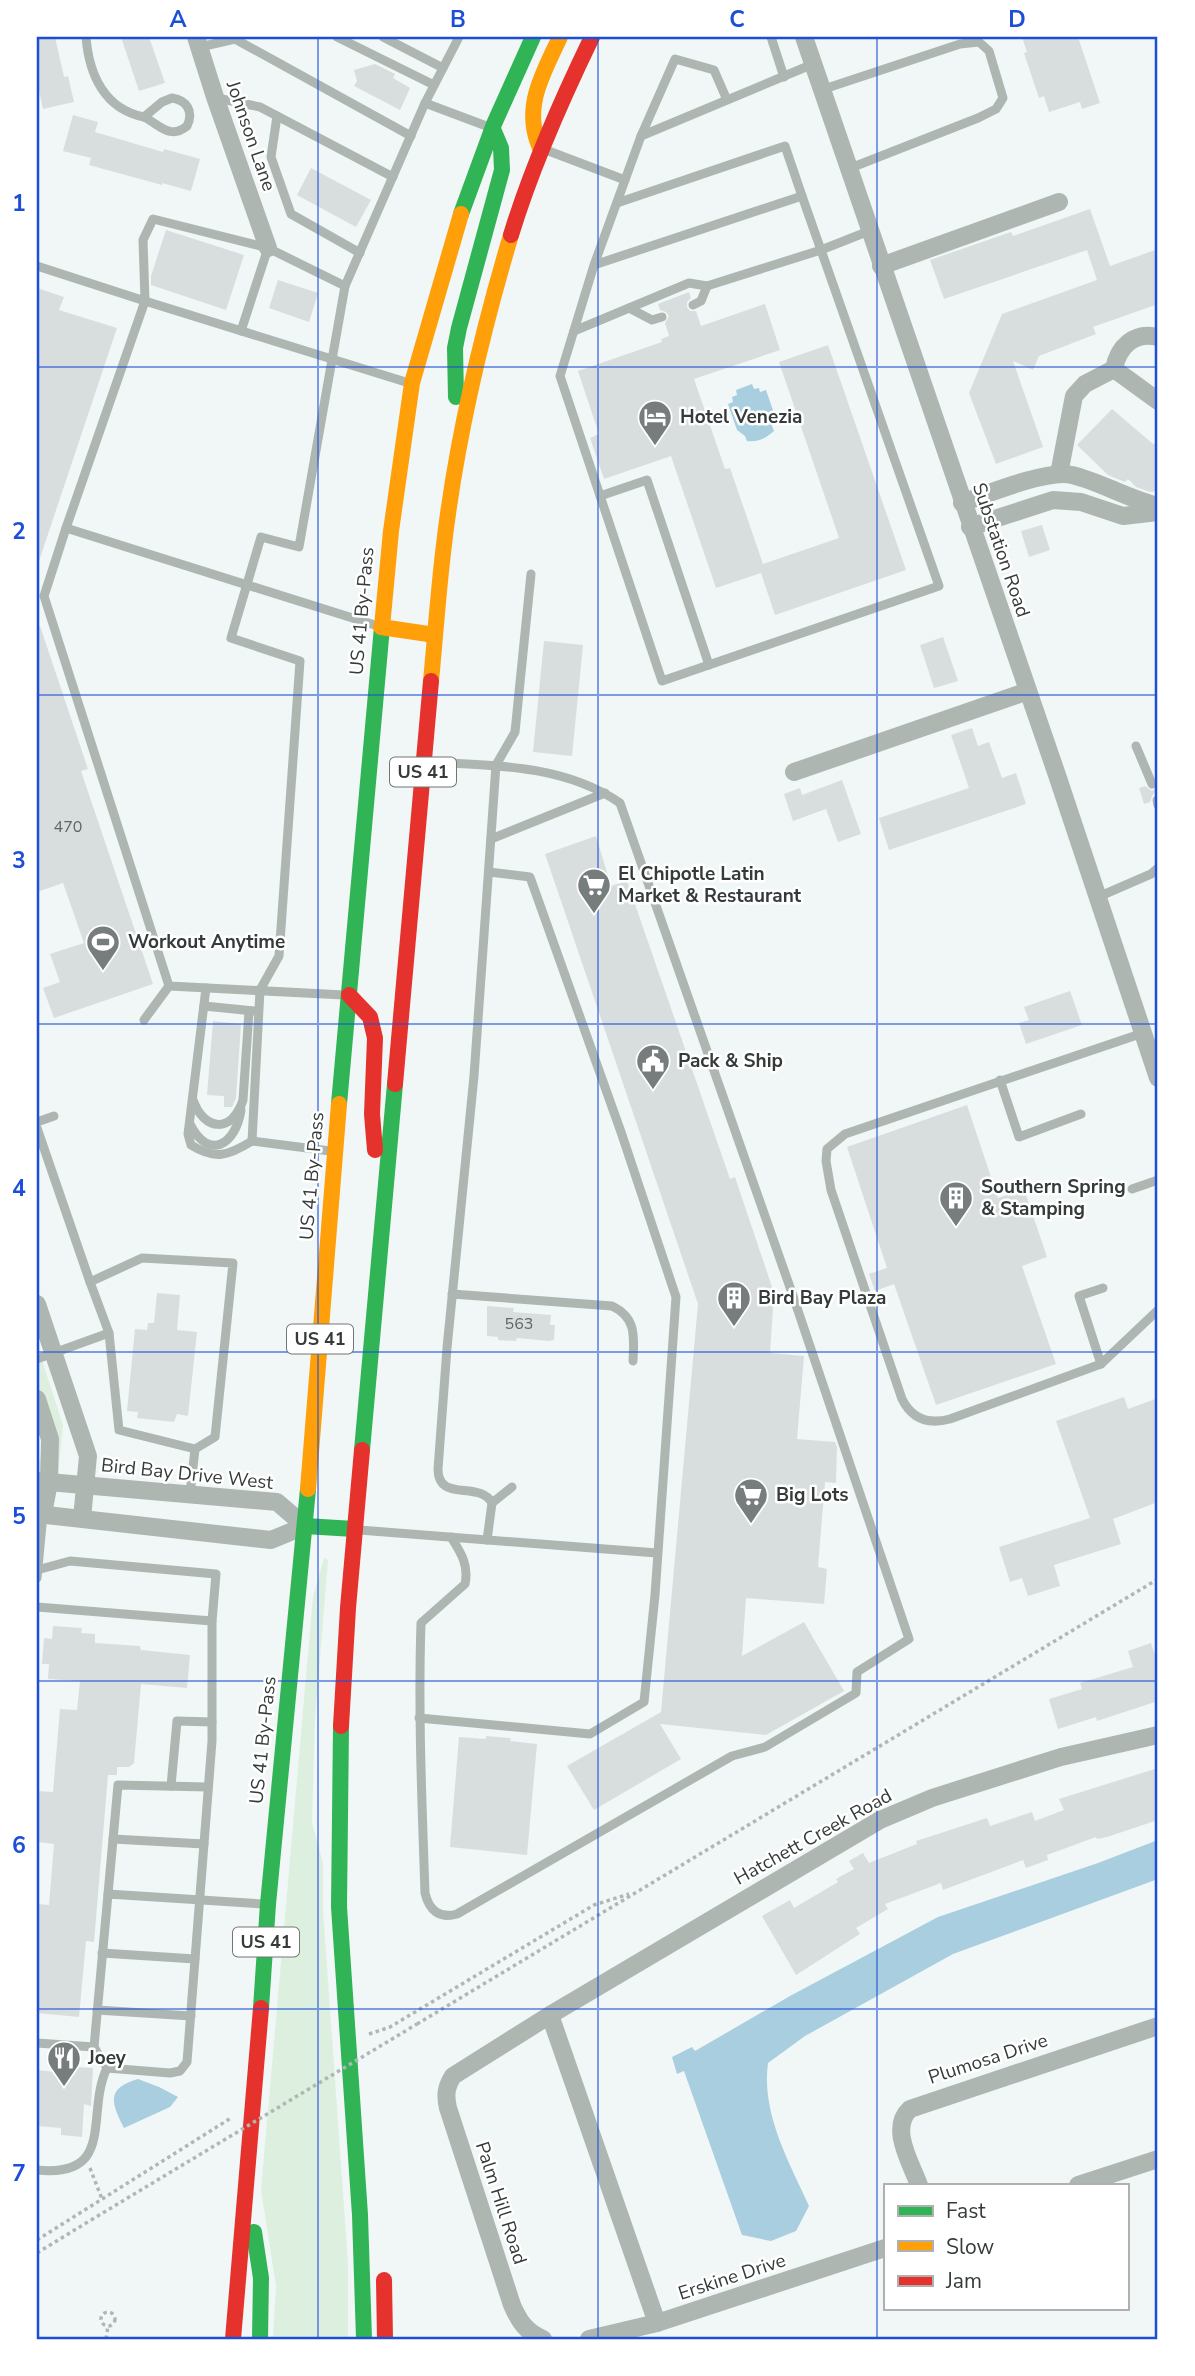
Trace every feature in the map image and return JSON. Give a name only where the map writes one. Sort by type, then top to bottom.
[{"type":"main road","name":"US 41 By-Pass","points":[[233,2339],[254,2105],[268,1904],[305,1526],[335,1152],[392,518],[412,383],[457,225],[493,129],[533,37]]},
{"type":"main road","points":[[540,148],[533,132],[533,104],[560,37]]},
{"type":"main road","name":"US 41","points":[[363,2339],[364,2274],[338,1846],[340,1746],[354,1530],[443,552],[470,381],[491,300],[540,148],[592,37]]},
{"type":"main road","points":[[457,454],[455,348],[502,170],[502,152],[493,129]]},
{"type":"main road","points":[[381,627],[435,635]]},
{"type":"main road","points":[[349,995],[365,1010],[374,1028],[376,1048],[373,1137],[385,1209]]},
{"type":"main road","points":[[305,1526],[354,1530]]},
{"type":"main road","points":[[350,2074],[372,2150]]},
{"type":"main road","points":[[247,2180],[261,2278],[260,2339]]},
{"type":"main road","points":[[383,2262],[385,2339]]},
{"type":"street","name":"Substation Road","points":[[804,37],[1158,1078]]},
{"type":"street","name":"Johnson Lane","points":[[198,42],[268,248]]},
{"type":"street","points":[[881,266],[1059,202]]},
{"type":"street","points":[[1114,369],[1116,358],[1130,341],[1140,337],[1158,337]]},
{"type":"street","points":[[1059,474],[1074,396],[1084,384],[1114,369]]},
{"type":"street","points":[[1114,369],[1158,401]]},
{"type":"street","points":[[962,503],[1048,475],[1069,474],[1158,509]]},
{"type":"street","points":[[970,527],[1053,500],[1081,502],[1123,516],[1135,517],[1158,509]]},
{"type":"street","points":[[794,772],[1028,691]]},
{"type":"street","points":[[37,1304],[45,1356],[88,1456],[82,1518]]},
{"type":"street","points":[[37,1399],[50,1439],[40,1514],[271,1540],[305,1526]]},
{"type":"street","name":"Bird Bay Drive West","points":[[43,1481],[278,1502],[305,1526]]},
{"type":"street","name":"Hatchett Creek Road","points":[[453,2076],[550,2015],[880,1820],[932,1798],[1061,1757],[1158,1735]]},
{"type":"street","points":[[550,2015],[657,2323]]},
{"type":"street","name":"Plumosa Drive","points":[[919,2184],[901,2133],[902,2119],[910,2109],[1158,2026]]},
{"type":"street","name":"Palm Hill Road","points":[[453,2076],[446,2095],[448,2108],[512,2305],[518,2319],[528,2331],[539,2338]]},
{"type":"street","points":[[1081,2184],[1158,2160]]},
{"type":"street","name":"Erskine Drive","points":[[589,2339],[657,2323],[884,2248]]},
{"type":"lane","points":[[86,37],[91,68],[104,93],[120,108],[144,117],[171,133],[187,126],[190,115],[187,105],[172,98],[162,102],[144,117]]},
{"type":"lane","points":[[338,37],[434,85]]},
{"type":"lane","points":[[383,37],[443,68]]},
{"type":"lane","points":[[189,1122],[201,1140],[209,1145],[218,1146],[229,1140],[235,1132],[243,1100],[254,1011],[260,990],[279,956],[300,662],[231,638],[261,537],[299,547],[345,286],[425,103],[459,37]]},
{"type":"lane","points":[[771,37],[784,77]]},
{"type":"lane","points":[[198,42],[235,38],[411,136]]},
{"type":"lane","points":[[821,90],[960,44],[979,43],[989,51],[1003,98],[996,109],[848,169]]},
{"type":"lane","points":[[617,203],[785,146],[939,586],[662,681],[561,376],[594,265],[641,136],[675,59],[714,69],[727,100]]},
{"type":"lane","points":[[641,136],[813,64]]},
{"type":"lane","points":[[215,97],[260,107],[393,177]]},
{"type":"lane","points":[[425,103],[493,129]]},
{"type":"lane","points":[[277,116],[271,156],[291,214],[360,253]]},
{"type":"lane","points":[[540,148],[625,180]]},
{"type":"lane","points":[[594,265],[802,196]]},
{"type":"lane","points":[[169,986],[44,596],[65,528],[145,301],[143,240],[153,219],[268,248],[345,286]]},
{"type":"lane","points":[[574,331],[689,283],[707,286],[821,250],[869,231]]},
{"type":"lane","points":[[241,331],[268,248]]},
{"type":"lane","points":[[37,266],[412,383]]},
{"type":"lane","points":[[693,305],[701,301],[707,286]]},
{"type":"lane","points":[[629,308],[652,320],[662,317]]},
{"type":"lane","points":[[600,496],[647,480],[709,665]]},
{"type":"lane","points":[[65,528],[381,627]]},
{"type":"lane","points":[[487,1540],[492,1503],[488,1497],[475,1491],[450,1490],[438,1476],[452,1294],[474,1076],[496,765],[515,732],[531,574]]},
{"type":"lane","points":[[1136,746],[1152,784]]},
{"type":"lane","points":[[424,761],[496,765],[568,778],[605,793],[620,803],[792,1293],[909,1639],[857,1672],[856,1693],[765,1747],[732,1756],[452,1916],[435,1913],[427,1903],[425,1893],[419,1718],[421,1623],[465,1584],[465,1560],[451,1537]]},
{"type":"lane","points":[[491,839],[605,793]]},
{"type":"lane","points":[[1098,897],[1151,874],[1158,868]]},
{"type":"lane","points":[[419,1718],[590,1734],[644,1702],[657,1553],[676,1297],[621,1132],[530,877],[489,872]]},
{"type":"lane","points":[[169,986],[349,995]]},
{"type":"lane","points":[[144,1020],[169,986]]},
{"type":"lane","points":[[206,988],[189,1122],[191,1145],[213,1155],[228,1153],[252,1141],[335,1152]]},
{"type":"lane","points":[[204,1006],[254,1011]]},
{"type":"lane","points":[[252,1141],[254,1011]]},
{"type":"lane","points":[[1143,1033],[845,1134],[827,1149],[826,1161],[831,1190],[902,1399],[916,1417],[927,1422],[941,1422],[1101,1364],[1158,1310]]},
{"type":"lane","points":[[1000,1080],[1018,1137],[1082,1114]]},
{"type":"lane","points":[[192,1099],[201,1114],[216,1124],[225,1124],[232,1120],[239,1112],[243,1100]]},
{"type":"lane","points":[[37,1122],[54,1116]]},
{"type":"lane","points":[[37,1128],[90,1282],[109,1333],[119,1430],[195,1449],[215,1437],[233,1263],[142,1258],[90,1282]]},
{"type":"lane","points":[[1132,1189],[1158,1180]]},
{"type":"lane","points":[[1101,1364],[1079,1296],[1103,1288]]},
{"type":"lane","points":[[452,1294],[612,1306],[623,1312],[631,1322],[634,1334],[633,1361]]},
{"type":"lane","points":[[45,1356],[109,1333]]},
{"type":"lane","points":[[190,1494],[195,1449]]},
{"type":"lane","points":[[492,1503],[512,1487]]},
{"type":"lane","points":[[37,1578],[40,1514]]},
{"type":"lane","points":[[354,1530],[657,1553]]},
{"type":"lane","points":[[37,1570],[70,1561],[215,1574],[212,1722],[188,2059],[180,2071],[165,2073],[107,2068]]},
{"type":"lane","points":[[37,1607],[212,1621]]},
{"type":"lane","points":[[171,1786],[177,1721],[212,1722]]},
{"type":"lane","points":[[107,2068],[94,2047],[118,1785],[208,1787]]},
{"type":"lane","points":[[113,1839],[204,1844]]},
{"type":"lane","points":[[107,1894],[268,1904]]},
{"type":"lane","points":[[102,1953],[195,1959]]},
{"type":"lane","points":[[97,2010],[191,2016]]},
{"type":"lane","points":[[37,2043],[94,2047]]},
{"type":"lane","points":[[37,2170],[65,2170],[86,2158],[94,2145],[100,2082],[107,2068]]},
{"type":"path","points":[[37,2252],[1158,1579]]},
{"type":"path","points":[[348,2040],[390,2027],[594,1905],[634,1892]]},
{"type":"path","points":[[37,2239],[254,2105]]},
{"type":"path","points":[[86,2158],[102,2199]]},
{"type":"path","points":[[106,2339],[108,2326],[115,2318],[113,2314],[106,2312],[101,2316],[101,2320],[108,2326]]},
{"type":"green space","points":[[37,1345],[63,1425],[56,1493],[37,1488],[37,1464],[42,1457],[43,1433],[37,1415]]},
{"type":"green space","points":[[324,1558],[328,1560],[315,1720],[312,1823],[323,1863],[323,1911],[348,2263],[348,2339],[273,2339],[276,2286],[261,2190],[313,1597]]},
{"type":"water","points":[[752,384],[754,389],[759,388],[760,392],[766,390],[775,416],[772,426],[774,431],[761,439],[747,441],[737,430],[728,404],[733,402],[732,397],[737,395],[736,390]]},
{"type":"water","points":[[1158,1840],[1158,1879],[953,1954],[805,2036],[768,2063],[769,2100],[778,2137],[809,2206],[796,2231],[771,2241],[742,2235],[684,2071],[677,2074],[672,2057],[692,2047],[695,2051],[790,1996],[938,1917]]},
{"type":"water","points":[[138,2079],[178,2097],[170,2107],[124,2128],[116,2111],[114,2098],[120,2087]]},
{"type":"building","points":[[37,37],[55,37],[64,77],[68,76],[74,102],[43,109],[37,82]]},
{"type":"building","points":[[121,37],[149,37],[165,83],[139,91]]},
{"type":"building","points":[[1022,37],[1078,37],[1100,103],[1082,109],[1080,102],[1049,112],[1044,96],[1039,98],[1024,53],[1027,52]]},
{"type":"building","points":[[375,64],[395,74],[393,78],[410,88],[400,110],[354,86],[357,81],[354,70]]},
{"type":"building","points":[[73,115],[98,122],[95,132],[163,152],[164,149],[200,159],[191,191],[89,165],[91,158],[63,151]]},
{"type":"building","points":[[311,168],[371,200],[356,227],[297,195]]},
{"type":"building","points":[[1090,209],[1110,266],[1158,249],[1158,304],[1093,327],[1096,334],[1039,356],[1033,370],[1013,361],[1043,447],[996,464],[969,393],[1002,314],[1097,280],[1087,250],[944,299],[930,260],[1011,232],[1013,236]]},
{"type":"building","points":[[166,230],[244,255],[226,310],[151,285],[151,276]]},
{"type":"building","points":[[278,280],[318,293],[309,322],[269,308]]},
{"type":"building","points":[[37,288],[64,297],[59,310],[117,328],[39,561],[37,560]]},
{"type":"building","name":"Hotel Venezia","points":[[689,292],[691,298],[687,307],[690,311],[696,311],[701,326],[765,304],[780,350],[694,379],[725,469],[730,468],[763,564],[839,538],[779,362],[828,345],[906,570],[775,615],[761,573],[716,588],[671,456],[604,479],[590,438],[599,434],[578,371],[662,342],[661,339],[669,336],[665,323],[669,316],[660,310],[658,304]]},
{"type":"building","points":[[1112,409],[1153,444],[1158,443],[1158,491],[1150,492],[1136,487],[1128,479],[1125,482],[1108,475],[1077,445]]},
{"type":"building","points":[[1042,525],[1050,550],[1029,557],[1021,531]]},
{"type":"building","points":[[40,626],[88,769],[81,771],[153,984],[54,1018],[43,988],[60,982],[50,954],[84,943],[63,883],[37,892],[37,627]]},
{"type":"building","points":[[943,637],[958,681],[934,688],[920,645]]},
{"type":"building","points":[[544,641],[583,645],[572,756],[533,752]]},
{"type":"building","points":[[972,728],[978,746],[989,742],[1002,778],[1016,773],[1026,804],[889,850],[879,818],[969,788],[951,735]]},
{"type":"building","points":[[842,780],[861,834],[838,842],[826,809],[793,821],[784,794],[800,788],[802,795]]},
{"type":"building","points":[[1145,786],[1152,791],[1158,787],[1158,793],[1153,794],[1150,802],[1144,804],[1139,788]]},
{"type":"building","name":"Bird Bay Plaza","points":[[596,836],[611,886],[627,881],[730,1179],[735,1177],[774,1293],[770,1353],[804,1356],[797,1439],[835,1442],[837,1447],[836,1483],[825,1482],[818,1567],[827,1569],[824,1604],[746,1598],[742,1656],[804,1622],[844,1691],[766,1735],[660,1724],[681,1759],[594,1810],[567,1766],[661,1712],[698,1304],[545,854]]},
{"type":"building","points":[[1070,991],[1082,1025],[1026,1044],[1019,1023],[1029,1020],[1024,1007]]},
{"type":"building","points":[[213,1021],[241,1024],[236,1098],[232,1107],[224,1107],[224,1096],[207,1095]]},
{"type":"building","name":"Southern Spring & Stamping","points":[[967,1105],[998,1198],[1024,1189],[1047,1257],[1022,1266],[1056,1364],[936,1405],[894,1284],[875,1291],[869,1274],[887,1268],[847,1147]]},
{"type":"building","points":[[157,1293],[180,1295],[177,1330],[197,1332],[188,1416],[177,1414],[174,1422],[137,1418],[138,1412],[127,1411],[135,1329],[147,1330],[148,1323],[154,1323]]},
{"type":"building","points":[[487,1306],[514,1308],[513,1312],[551,1315],[550,1325],[555,1325],[554,1340],[498,1340],[498,1337],[487,1336]]},
{"type":"building","points":[[1124,1397],[1128,1409],[1158,1398],[1158,1502],[1113,1519],[1121,1544],[1054,1565],[1060,1586],[1028,1596],[1022,1578],[1010,1582],[999,1547],[1090,1518],[1056,1421]]},
{"type":"building","points":[[53,1626],[82,1628],[81,1633],[95,1634],[95,1643],[140,1646],[141,1650],[190,1655],[187,1688],[141,1684],[134,1763],[129,1767],[117,1767],[117,1775],[108,1775],[94,1942],[86,1941],[79,2017],[37,2013],[38,1904],[49,1905],[54,1844],[37,1842],[37,1791],[53,1792],[60,1709],[77,1710],[80,1681],[48,1679],[49,1664],[42,1664],[44,1638],[52,1639]]},
{"type":"building","points":[[1151,1643],[1158,1664],[1158,1701],[1097,1721],[1096,1717],[1058,1729],[1049,1699],[1082,1689],[1080,1683],[1133,1667],[1128,1651]]},
{"type":"building","points":[[486,1736],[537,1744],[527,1855],[450,1847],[459,1737],[486,1739]]},
{"type":"building","points":[[1158,1768],[1158,1820],[1107,1837],[1096,1837],[1047,1855],[1048,1860],[1026,1868],[1023,1860],[943,1890],[941,1883],[885,1904],[888,1909],[856,1928],[860,1934],[796,1975],[762,1916],[790,1900],[794,1908],[838,1882],[836,1879],[854,1869],[849,1861],[863,1853],[869,1863],[917,1844],[916,1841],[987,1818],[990,1826],[1032,1812],[1035,1821],[1064,1810],[1059,1799]]},
{"type":"building","name":"Joey","points":[[56,2066],[93,2068],[91,2106],[84,2104],[82,2137],[61,2135],[61,2128],[37,2126],[37,2070],[55,2072]]},
{"type":"traffic: fast","points":[[461,214],[494,124],[533,37]]},
{"type":"traffic: fast","points":[[456,397],[455,348],[459,328],[502,170],[501,148],[493,129]]},
{"type":"traffic: fast","points":[[339,1104],[382,627]]},
{"type":"traffic: fast","points":[[362,1450],[395,1084]]},
{"type":"traffic: fast","points":[[261,2008],[268,1904],[308,1489]]},
{"type":"traffic: fast","points":[[305,1526],[354,1529]]},
{"type":"traffic: fast","points":[[341,1726],[339,1907],[360,2215],[364,2339]]},
{"type":"traffic: fast","points":[[254,2232],[261,2278],[260,2339]]},
{"type":"traffic: slow","points":[[540,148],[533,119],[534,105],[541,78],[560,37]]},
{"type":"traffic: slow","points":[[382,627],[391,531],[412,383],[461,214]]},
{"type":"traffic: slow","points":[[431,681],[454,472],[479,353],[511,235]]},
{"type":"traffic: slow","points":[[381,627],[435,635]]},
{"type":"traffic: slow","points":[[308,1489],[339,1104]]},
{"type":"traffic: jam","points":[[511,235],[548,134],[592,37]]},
{"type":"traffic: jam","points":[[395,1084],[431,681]]},
{"type":"traffic: jam","points":[[349,995],[370,1017],[375,1038],[372,1114],[375,1150]]},
{"type":"traffic: jam","points":[[341,1726],[362,1450]]},
{"type":"traffic: jam","points":[[233,2339],[261,2008]]},
{"type":"traffic: jam","points":[[384,2280],[385,2339]]},
{"type":"place","name":"Hotel Venezia","points":[[655,447]]},
{"type":"place","name":"El Chipotle Latin Market & Restaurant","points":[[594,915]]},
{"type":"place","name":"Workout Anytime","points":[[103,972]]},
{"type":"place","name":"Pack & Ship","points":[[653,1091]]},
{"type":"place","name":"Southern Spring & Stamping","points":[[956,1228]]},
{"type":"place","name":"Bird Bay Plaza","points":[[734,1328]]},
{"type":"place","name":"Big Lots","points":[[751,1525]]},
{"type":"place","name":"Joey","points":[[64,2088]]}]
